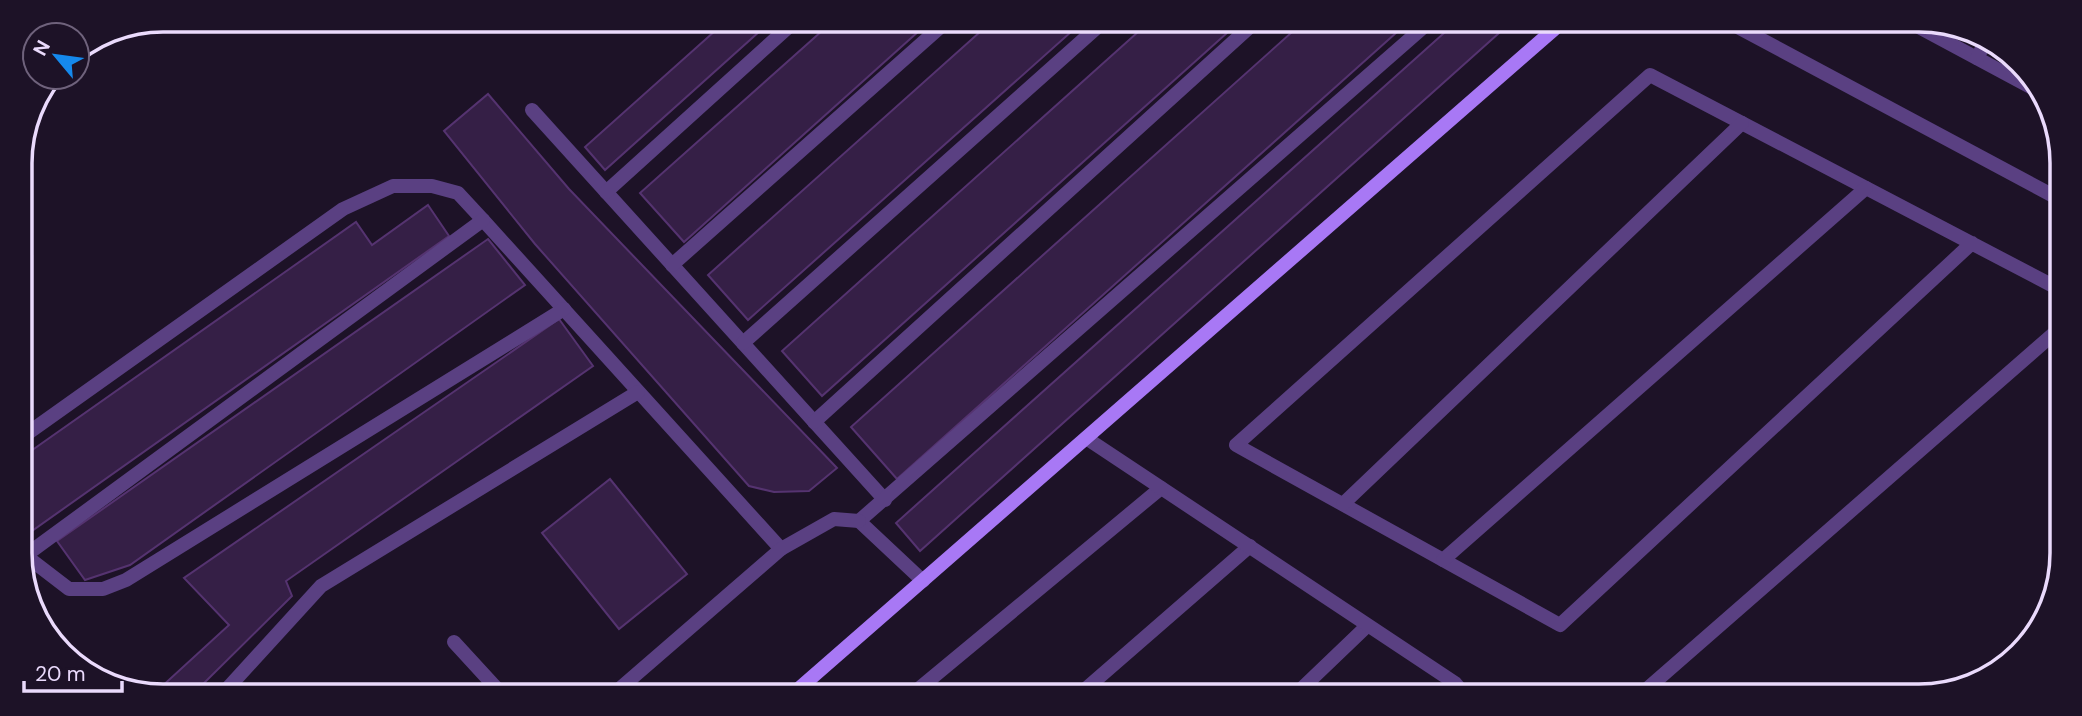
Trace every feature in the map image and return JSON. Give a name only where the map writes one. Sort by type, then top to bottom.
[{"type":"main road","points":[[804,684],[1551,32]]},
{"type":"street","points":[[606,192],[782,32]]},
{"type":"street","points":[[673,265],[936,32]]},
{"type":"street","points":[[743,343],[1092,32]]},
{"type":"street","points":[[814,422],[1244,32]]},
{"type":"street","points":[[859,521],[1418,32]]},
{"type":"street","points":[[1750,32],[2050,194]]},
{"type":"street","points":[[1929,33],[2023,83]]},
{"type":"street","points":[[1977,58],[1982,48]]},
{"type":"street","points":[[1972,243],[1560,625],[1236,445],[1650,75],[1866,188],[1972,243],[2050,284]]},
{"type":"street","points":[[532,110],[885,500]]},
{"type":"street","points":[[1343,504],[1742,123]]},
{"type":"street","points":[[32,431],[343,209],[393,186],[432,186],[458,193],[781,549]]},
{"type":"street","points":[[1443,560],[1866,188]]},
{"type":"street","points":[[32,551],[483,220]]},
{"type":"street","points":[[33,563],[69,589],[103,589],[125,580],[564,309]]},
{"type":"street","points":[[1653,684],[2050,337]]},
{"type":"street","points":[[231,684],[321,586],[638,392]]},
{"type":"street","points":[[1086,438],[1456,684]]},
{"type":"street","points":[[925,684],[1161,488]]},
{"type":"street","points":[[625,684],[781,549],[834,519],[859,521],[923,581]]},
{"type":"street","points":[[1091,684],[1250,547]]},
{"type":"street","points":[[1306,684],[1367,626]]},
{"type":"street","points":[[454,642],[493,684]]},
{"type":"building","points":[[714,32],[759,32],[605,170],[585,147]]},
{"type":"building","points":[[821,32],[918,32],[684,242],[640,193]]},
{"type":"building","points":[[980,32],[1071,32],[748,320],[708,275]]},
{"type":"building","points":[[1138,32],[1228,32],[822,396],[782,351]]},
{"type":"building","points":[[1292,32],[1397,32],[897,479],[851,427]]},
{"type":"building","points":[[1445,32],[1500,32],[920,551],[896,523]]},
{"type":"building","points":[[488,94],[569,189],[837,468],[809,491],[774,492],[749,486],[535,244],[444,131]]},
{"type":"building","points":[[428,205],[449,236],[32,531],[32,450],[356,222],[372,245]]},
{"type":"building","points":[[488,239],[525,285],[130,565],[85,580],[57,541]]},
{"type":"building","points":[[559,319],[593,366],[286,581],[292,596],[203,684],[164,684],[229,625],[184,578]]},
{"type":"building","points":[[610,479],[687,574],[619,629],[542,533]]}]
